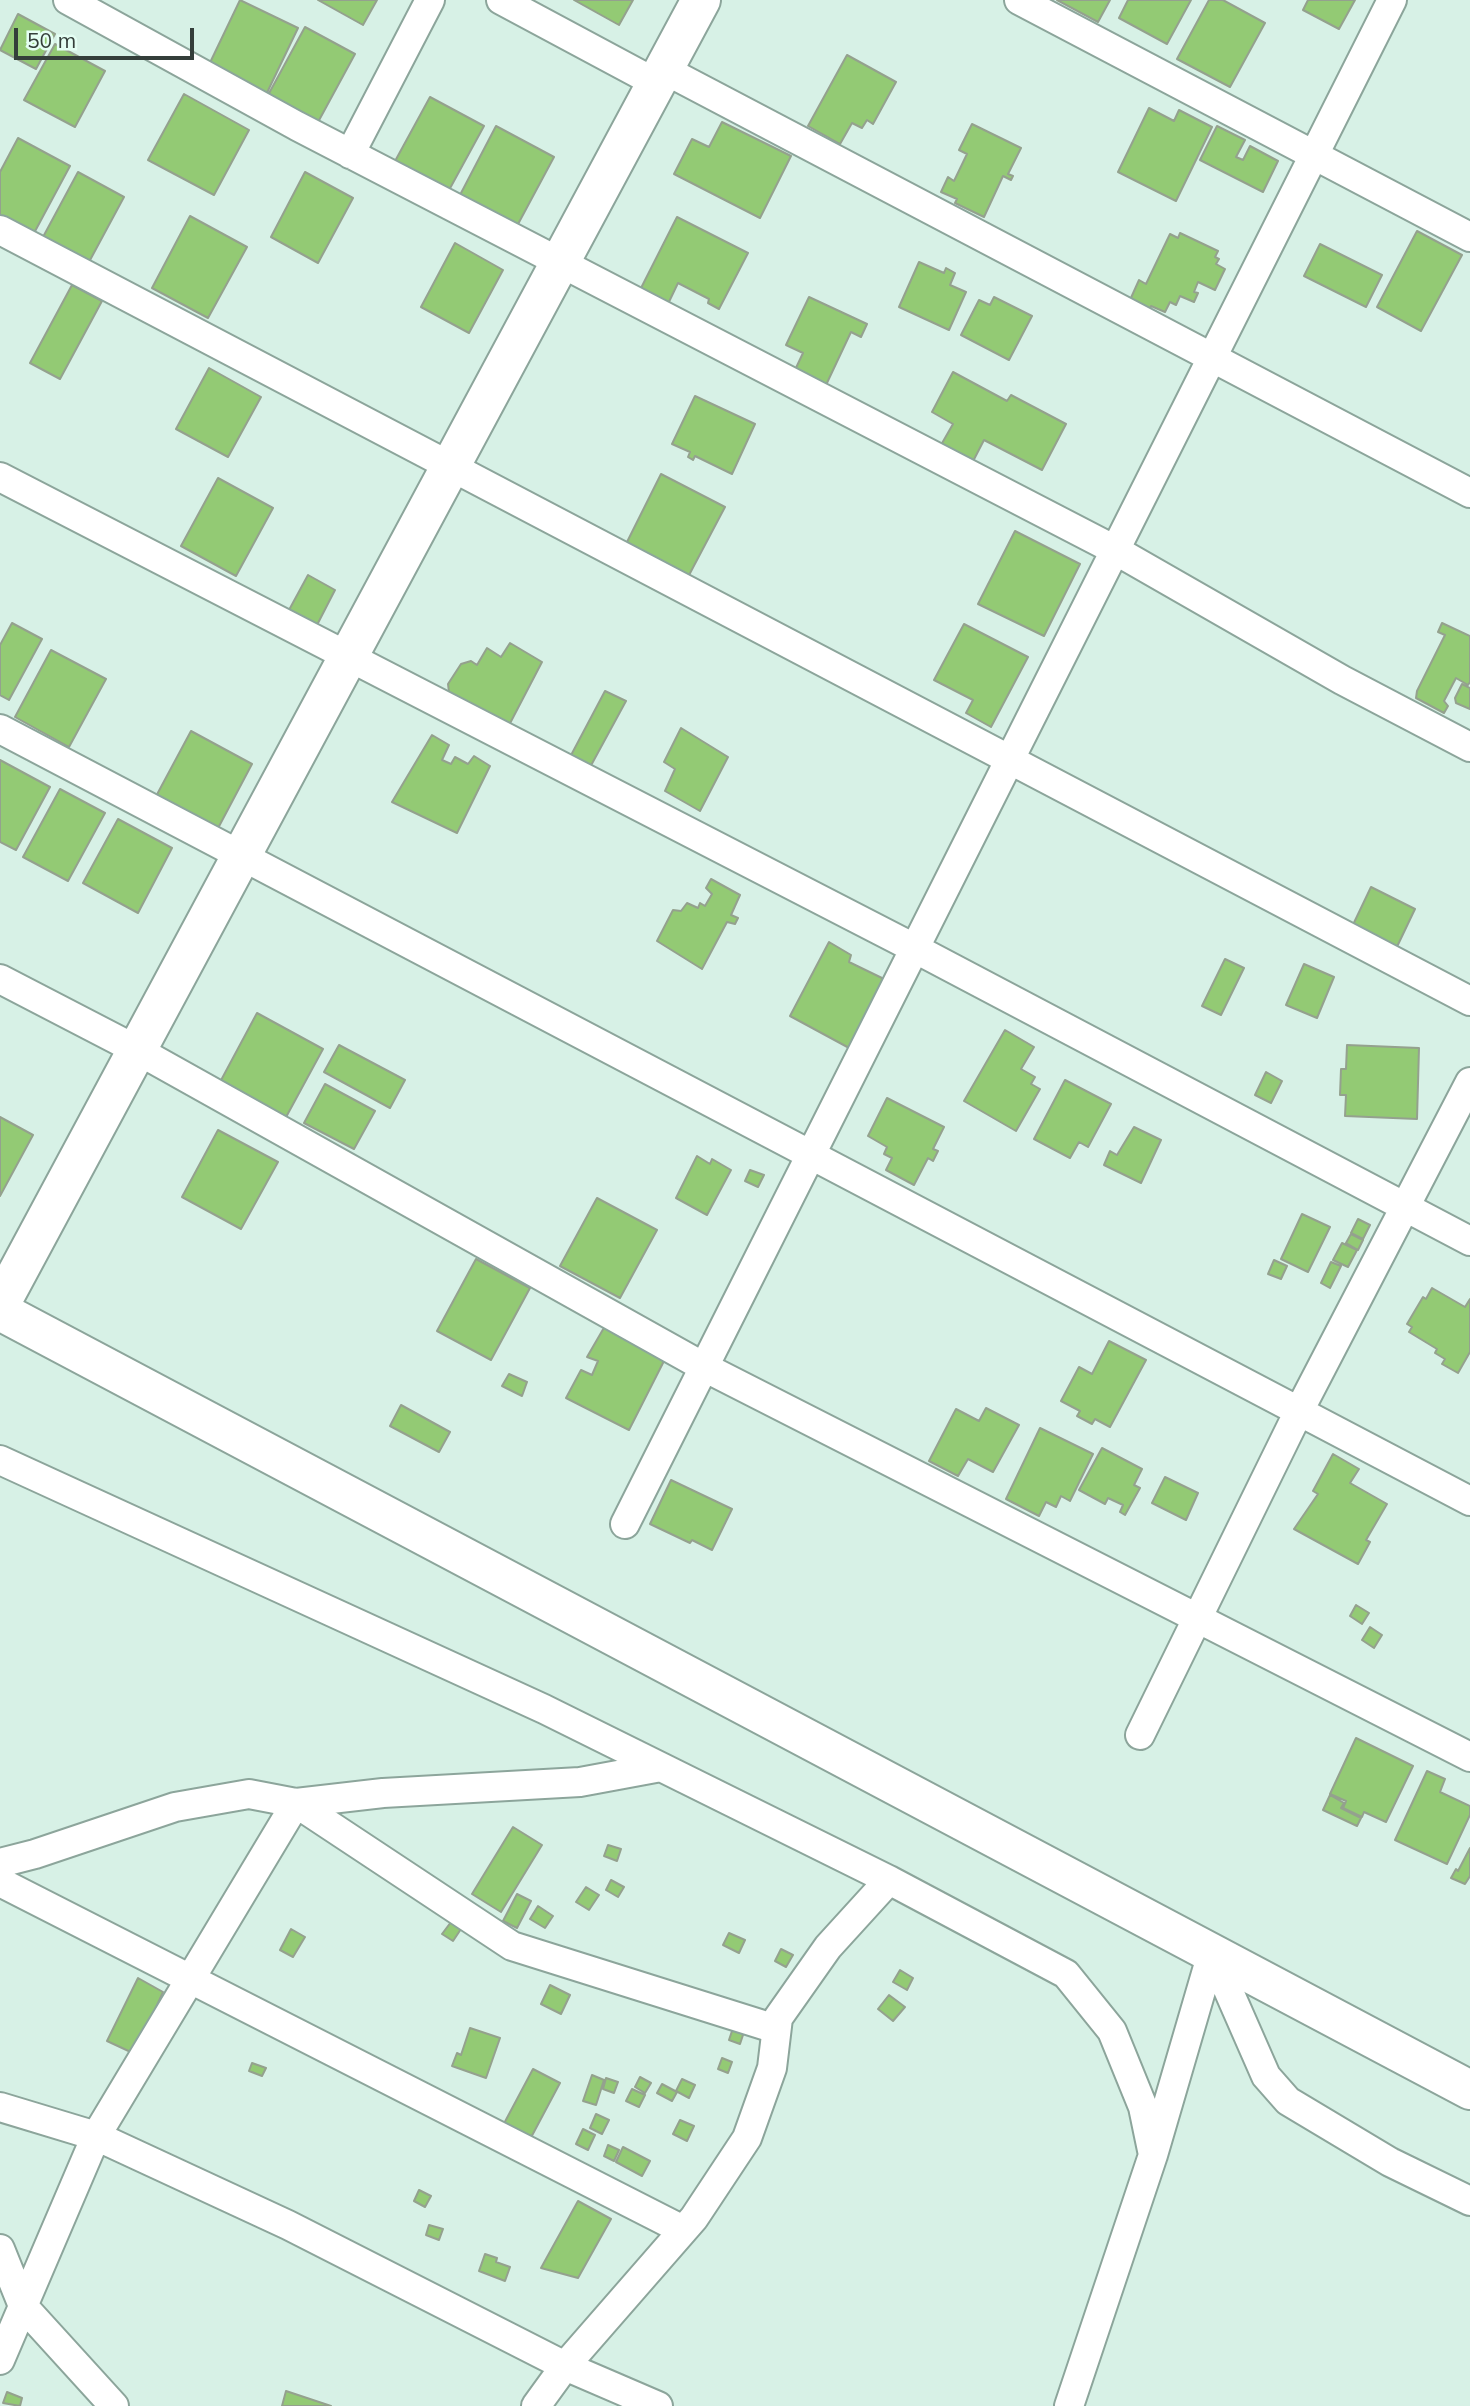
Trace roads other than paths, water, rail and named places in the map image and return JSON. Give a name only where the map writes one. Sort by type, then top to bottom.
[{"type":"street","points":[[351,154],[430,0]]},
{"type":"street","points":[[501,0],[660,76],[1212,357],[1470,493]]},
{"type":"street","points":[[0,1305],[701,0]]},
{"type":"street","points":[[1019,0],[1470,237]]},
{"type":"street","points":[[625,1524],[1392,0]]},
{"type":"street","points":[[74,2],[351,154],[1115,550],[1342,680],[1470,747]]},
{"type":"street","points":[[0,230],[1470,1001]]},
{"type":"street","points":[[0,478],[915,948],[1470,1241]]},
{"type":"street","points":[[0,729],[1470,1501]]},
{"type":"street","points":[[0,979],[136,1050],[704,1367],[1470,1757]]},
{"type":"street","points":[[1140,1735],[1299,1411],[1470,1082]]},
{"type":"street","points":[[0,1311],[1470,2090]]},
{"type":"street","points":[[0,1460],[544,1709],[889,1880],[1066,1974],[1112,2031],[1143,2107],[1153,2155]]},
{"type":"street","points":[[0,1863],[175,1807],[249,1794],[296,1803],[383,1793],[580,1782],[661,1767]]},
{"type":"street","points":[[0,2360],[96,2136],[296,1803]]},
{"type":"street","points":[[296,1803],[512,1946],[776,2029]]},
{"type":"street","points":[[536,2406],[565,2366],[694,2218],[747,2138],[772,2068],[778,2018],[828,1947],[889,1880]]},
{"type":"street","points":[[0,1882],[683,2230]]},
{"type":"street","points":[[1069,2406],[1153,2155],[1212,1953]]},
{"type":"street","points":[[1212,1953],[1266,2076],[1288,2101],[1390,2162],[1470,2201]]},
{"type":"street","points":[[0,2107],[96,2136],[288,2225],[565,2366],[658,2406]]},
{"type":"street","points":[[0,2249],[23,2306],[114,2406]]}]
